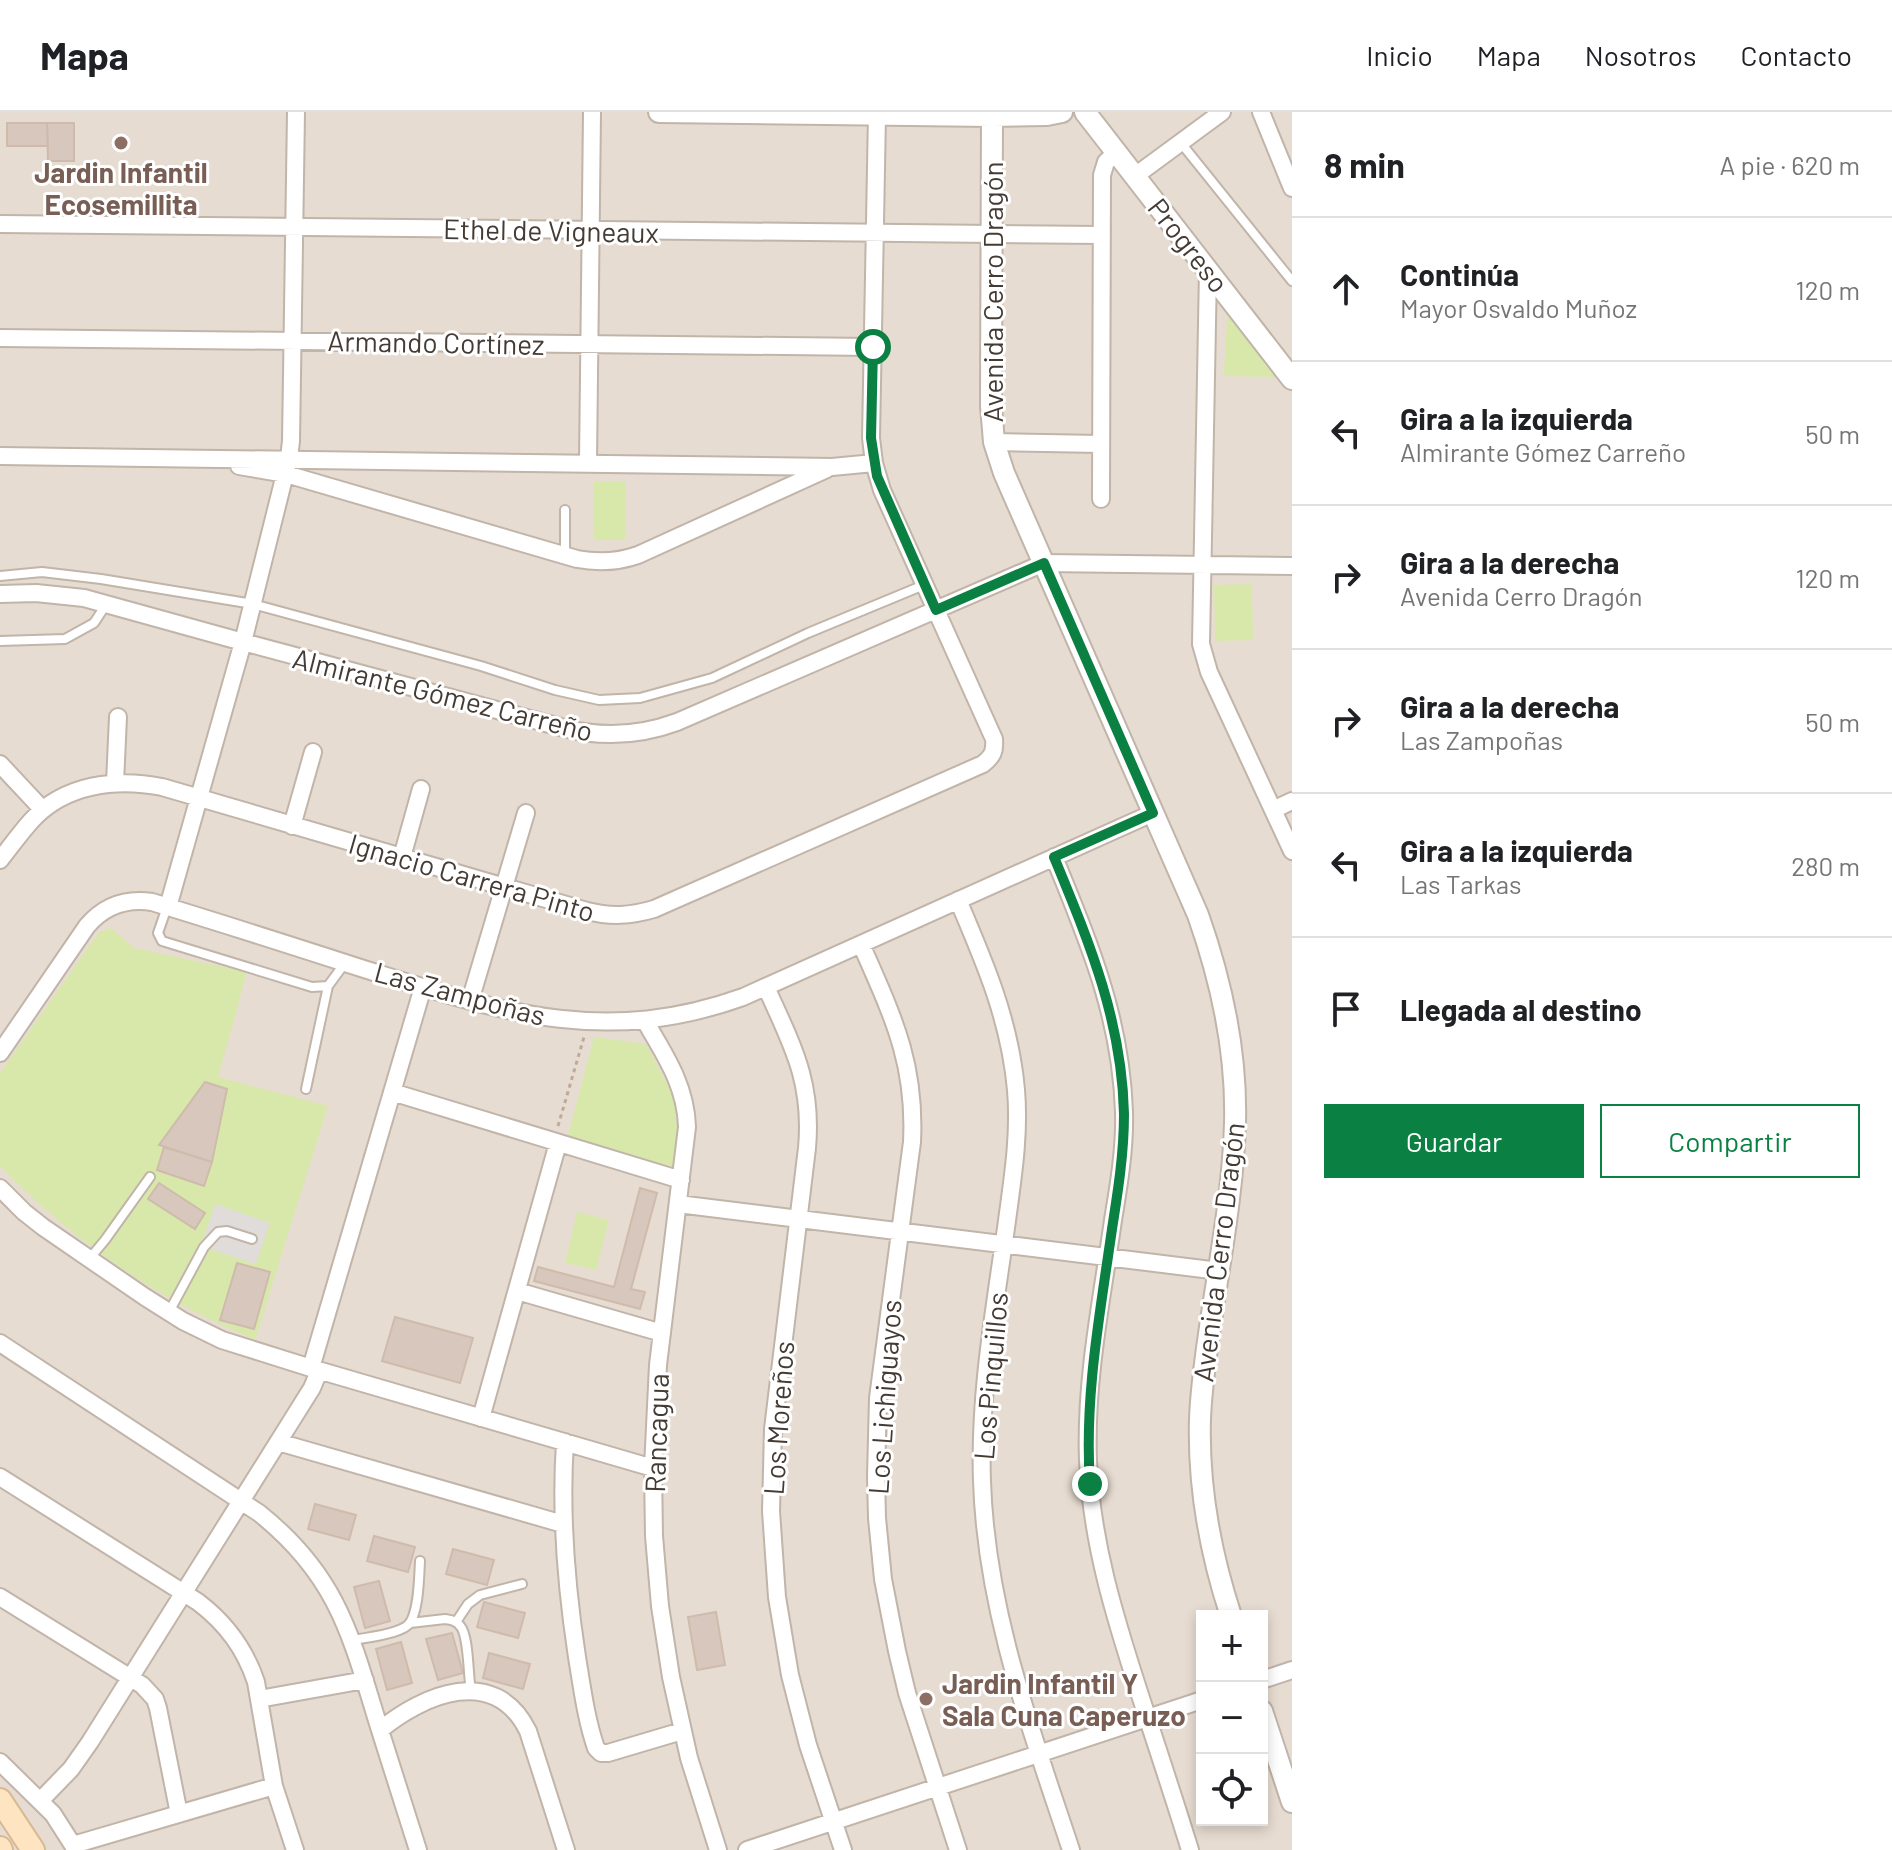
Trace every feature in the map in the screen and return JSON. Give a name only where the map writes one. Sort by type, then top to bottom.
[{"type":"main road","points":[[0,1800],[33,1850]]},
{"type":"street","points":[[168,907],[243,642],[288,466],[291,441],[296,112]]},
{"type":"street","points":[[588,463],[592,112]]},
{"type":"street","points":[[659,112],[992,116],[1062,112]]},
{"type":"street","name":"Progreso","points":[[1085,112],[1292,379]]},
{"type":"street","points":[[1135,176],[1222,112]]},
{"type":"street","points":[[1261,112],[1292,188]]},
{"type":"street","points":[[877,114],[871,438],[882,490],[936,610]]},
{"type":"street","name":"Avenida Cerro Dragón","points":[[992,116],[991,406],[994,442],[1004,473],[1207,940],[1231,1040],[1235,1091],[1234,1150],[1201,1395],[1200,1441],[1203,1493],[1211,1544],[1229,1610]]},
{"type":"street","points":[[1101,499],[1103,168],[1117,152]]},
{"type":"street","name":"Ethel de Vigneaux","points":[[0,224],[1102,235]]},
{"type":"street","points":[[1208,270],[1202,652],[1292,851]]},
{"type":"street","name":"Armando Cortínez","points":[[0,338],[873,347]]},
{"type":"street","points":[[994,442],[1101,444]]},
{"type":"street","points":[[0,456],[200,460],[288,466],[588,463],[832,467],[874,463]]},
{"type":"street","points":[[288,466],[565,556],[602,562],[638,555],[832,467]]},
{"type":"street","name":"Almirante Gómez Carreño","points":[[0,594],[61,594],[107,603],[564,728],[616,735],[647,731],[677,722],[1044,563],[1292,566]]},
{"type":"street","name":"Ignacio Carrera Pinto","points":[[0,860],[33,819],[54,802],[77,791],[115,783],[145,784],[599,914],[640,913],[983,764],[993,753],[994,739],[936,610]]},
{"type":"street","points":[[115,783],[118,717]]},
{"type":"street","points":[[292,826],[313,752]]},
{"type":"street","points":[[0,764],[43,810]]},
{"type":"street","points":[[402,857],[421,789]]},
{"type":"street","points":[[1273,810],[1292,801]]},
{"type":"street","points":[[470,1001],[526,813]]},
{"type":"street","name":"Las Zampoñas","points":[[0,1053],[95,917],[114,905],[133,900],[152,902],[423,987],[525,1014],[588,1022],[645,1021],[695,1012],[766,987],[1153,813]]},
{"type":"street","points":[[1054,857],[1097,962],[1111,1011],[1120,1063],[1124,1114],[1089,1402],[1090,1484],[1096,1534],[1107,1587],[1190,1850]]},
{"type":"street","name":"Los Pinquillos","points":[[958,900],[996,992],[1009,1041],[1017,1113],[1017,1136],[984,1402],[984,1522],[1006,1646],[1071,1850]]},
{"type":"street","name":"Los Lichiguayos","points":[[861,944],[902,1044],[911,1083],[913,1122],[878,1398],[877,1518],[886,1594],[907,1693],[958,1850]]},
{"type":"street","points":[[40,1801],[81,1756],[312,1388],[423,987]]},
{"type":"street","name":"Los Moreños","points":[[766,987],[800,1064],[807,1096],[809,1131],[773,1429],[773,1540],[779,1611],[790,1675],[808,1745],[843,1850]]},
{"type":"street","name":"Rancagua","points":[[645,1021],[674,1070],[682,1092],[687,1127],[656,1398],[654,1536],[660,1606],[682,1731],[718,1850]]},
{"type":"street","points":[[392,1092],[681,1180]]},
{"type":"street","points":[[481,1418],[556,1142]]},
{"type":"street","points":[[0,1188],[24,1212],[89,1259],[169,1312],[222,1340],[653,1468]]},
{"type":"street","points":[[678,1204],[1219,1271]]},
{"type":"street","points":[[517,1291],[662,1333]]},
{"type":"street","points":[[0,1343],[241,1501],[275,1526],[305,1556],[332,1596],[352,1640],[418,1850]]},
{"type":"street","points":[[278,1442],[563,1524]]},
{"type":"street","points":[[565,1442],[563,1524],[574,1636],[596,1748],[601,1753],[608,1753],[682,1731]]},
{"type":"street","points":[[0,1477],[212,1612],[235,1637],[251,1666],[274,1786],[295,1850]]},
{"type":"street","points":[[0,1597],[149,1692],[158,1708],[179,1814]]},
{"type":"street","points":[[1268,1678],[1292,1670]]},
{"type":"street","points":[[259,1699],[365,1680]]},
{"type":"street","points":[[380,1730],[431,1699],[460,1691],[492,1695],[510,1706],[528,1731],[566,1850]]},
{"type":"street","points":[[747,1850],[1196,1702]]},
{"type":"street","points":[[1268,1729],[1292,1802]]},
{"type":"street","points":[[0,1762],[53,1814],[74,1847],[274,1786]]},
{"type":"lane","points":[[1181,142],[1292,281]]},
{"type":"lane","points":[[565,510],[565,556]]},
{"type":"lane","points":[[0,576],[42,572],[253,604],[599,700],[640,698],[712,678],[808,633],[924,585]]},
{"type":"lane","points":[[0,641],[65,639],[94,623],[107,603]]},
{"type":"lane","points":[[168,907],[158,933],[162,941],[312,987],[328,986]]},
{"type":"lane","points":[[306,1089],[328,986],[345,963]]},
{"type":"lane","points":[[89,1259],[150,1177]]},
{"type":"lane","points":[[169,1312],[204,1247],[218,1232],[227,1231],[252,1239]]},
{"type":"lane","points":[[410,1623],[414,1615],[420,1561]]},
{"type":"lane","points":[[456,1622],[468,1604],[480,1595],[522,1584]]},
{"type":"lane","points":[[352,1640],[398,1631],[410,1623],[445,1619],[456,1622],[465,1636],[471,1691]]},
{"type":"path","points":[[556,1142],[588,1022]]},
{"type":"shaded area","points":[[0,112],[1292,112],[1292,1850],[0,1850]]},
{"type":"shaded area","points":[[215,1204],[270,1223],[256,1264],[201,1246]]},
{"type":"green space","points":[[1228,302],[1282,377],[1224,376]]},
{"type":"green space","points":[[594,481],[625,481],[625,540],[594,540]]},
{"type":"green space","points":[[1252,584],[1253,640],[1215,641],[1214,585]]},
{"type":"green space","points":[[111,928],[134,948],[247,972],[218,1077],[328,1106],[255,1340],[182,1305],[109,1260],[63,1225],[0,1166],[0,1073],[99,932]]},
{"type":"green space","points":[[594,1037],[646,1044],[674,1097],[678,1136],[674,1167],[567,1139]]},
{"type":"green space","points":[[577,1212],[609,1220],[596,1270],[565,1263]]},
{"type":"building","points":[[7,123],[47,123],[48,146],[7,146]]},
{"type":"building","points":[[47,123],[74,123],[74,161],[48,161]]},
{"type":"building","points":[[205,1082],[227,1089],[212,1162],[159,1145]]},
{"type":"building","points":[[164,1147],[212,1162],[204,1186],[157,1170]]},
{"type":"building","points":[[159,1183],[205,1213],[195,1229],[148,1199]]},
{"type":"building","points":[[640,1188],[657,1193],[631,1289],[645,1292],[640,1309],[534,1281],[538,1267],[614,1287]]},
{"type":"building","points":[[237,1263],[270,1272],[254,1329],[220,1320]]},
{"type":"building","points":[[395,1317],[473,1338],[460,1383],[382,1361]]},
{"type":"building","points":[[315,1504],[356,1515],[349,1540],[308,1529]]},
{"type":"building","points":[[374,1536],[415,1547],[408,1572],[367,1561]]},
{"type":"building","points":[[453,1549],[494,1560],[487,1585],[446,1574]]},
{"type":"building","points":[[379,1581],[390,1621],[365,1628],[354,1587]]},
{"type":"building","points":[[484,1602],[525,1613],[518,1638],[477,1627]]},
{"type":"building","points":[[716,1612],[725,1665],[697,1670],[688,1617]]},
{"type":"building","points":[[452,1633],[463,1673],[438,1680],[426,1639]]},
{"type":"building","points":[[401,1642],[412,1683],[387,1690],[376,1649]]},
{"type":"building","points":[[489,1653],[530,1664],[523,1689],[483,1678]]},
{"type":"place","name":"Jardin Infantil Ecosemillita","points":[[121,143]]},
{"type":"place","name":"Jardin Infantil Y Sala Cuna Caperuzo","points":[[926,1699]]},
{"type":"route","points":[[873,347],[871,438],[877,476],[936,610],[1044,563],[1153,813],[1054,857],[1097,962],[1111,1011],[1123,1089],[1122,1158],[1089,1402],[1090,1484]]}]
